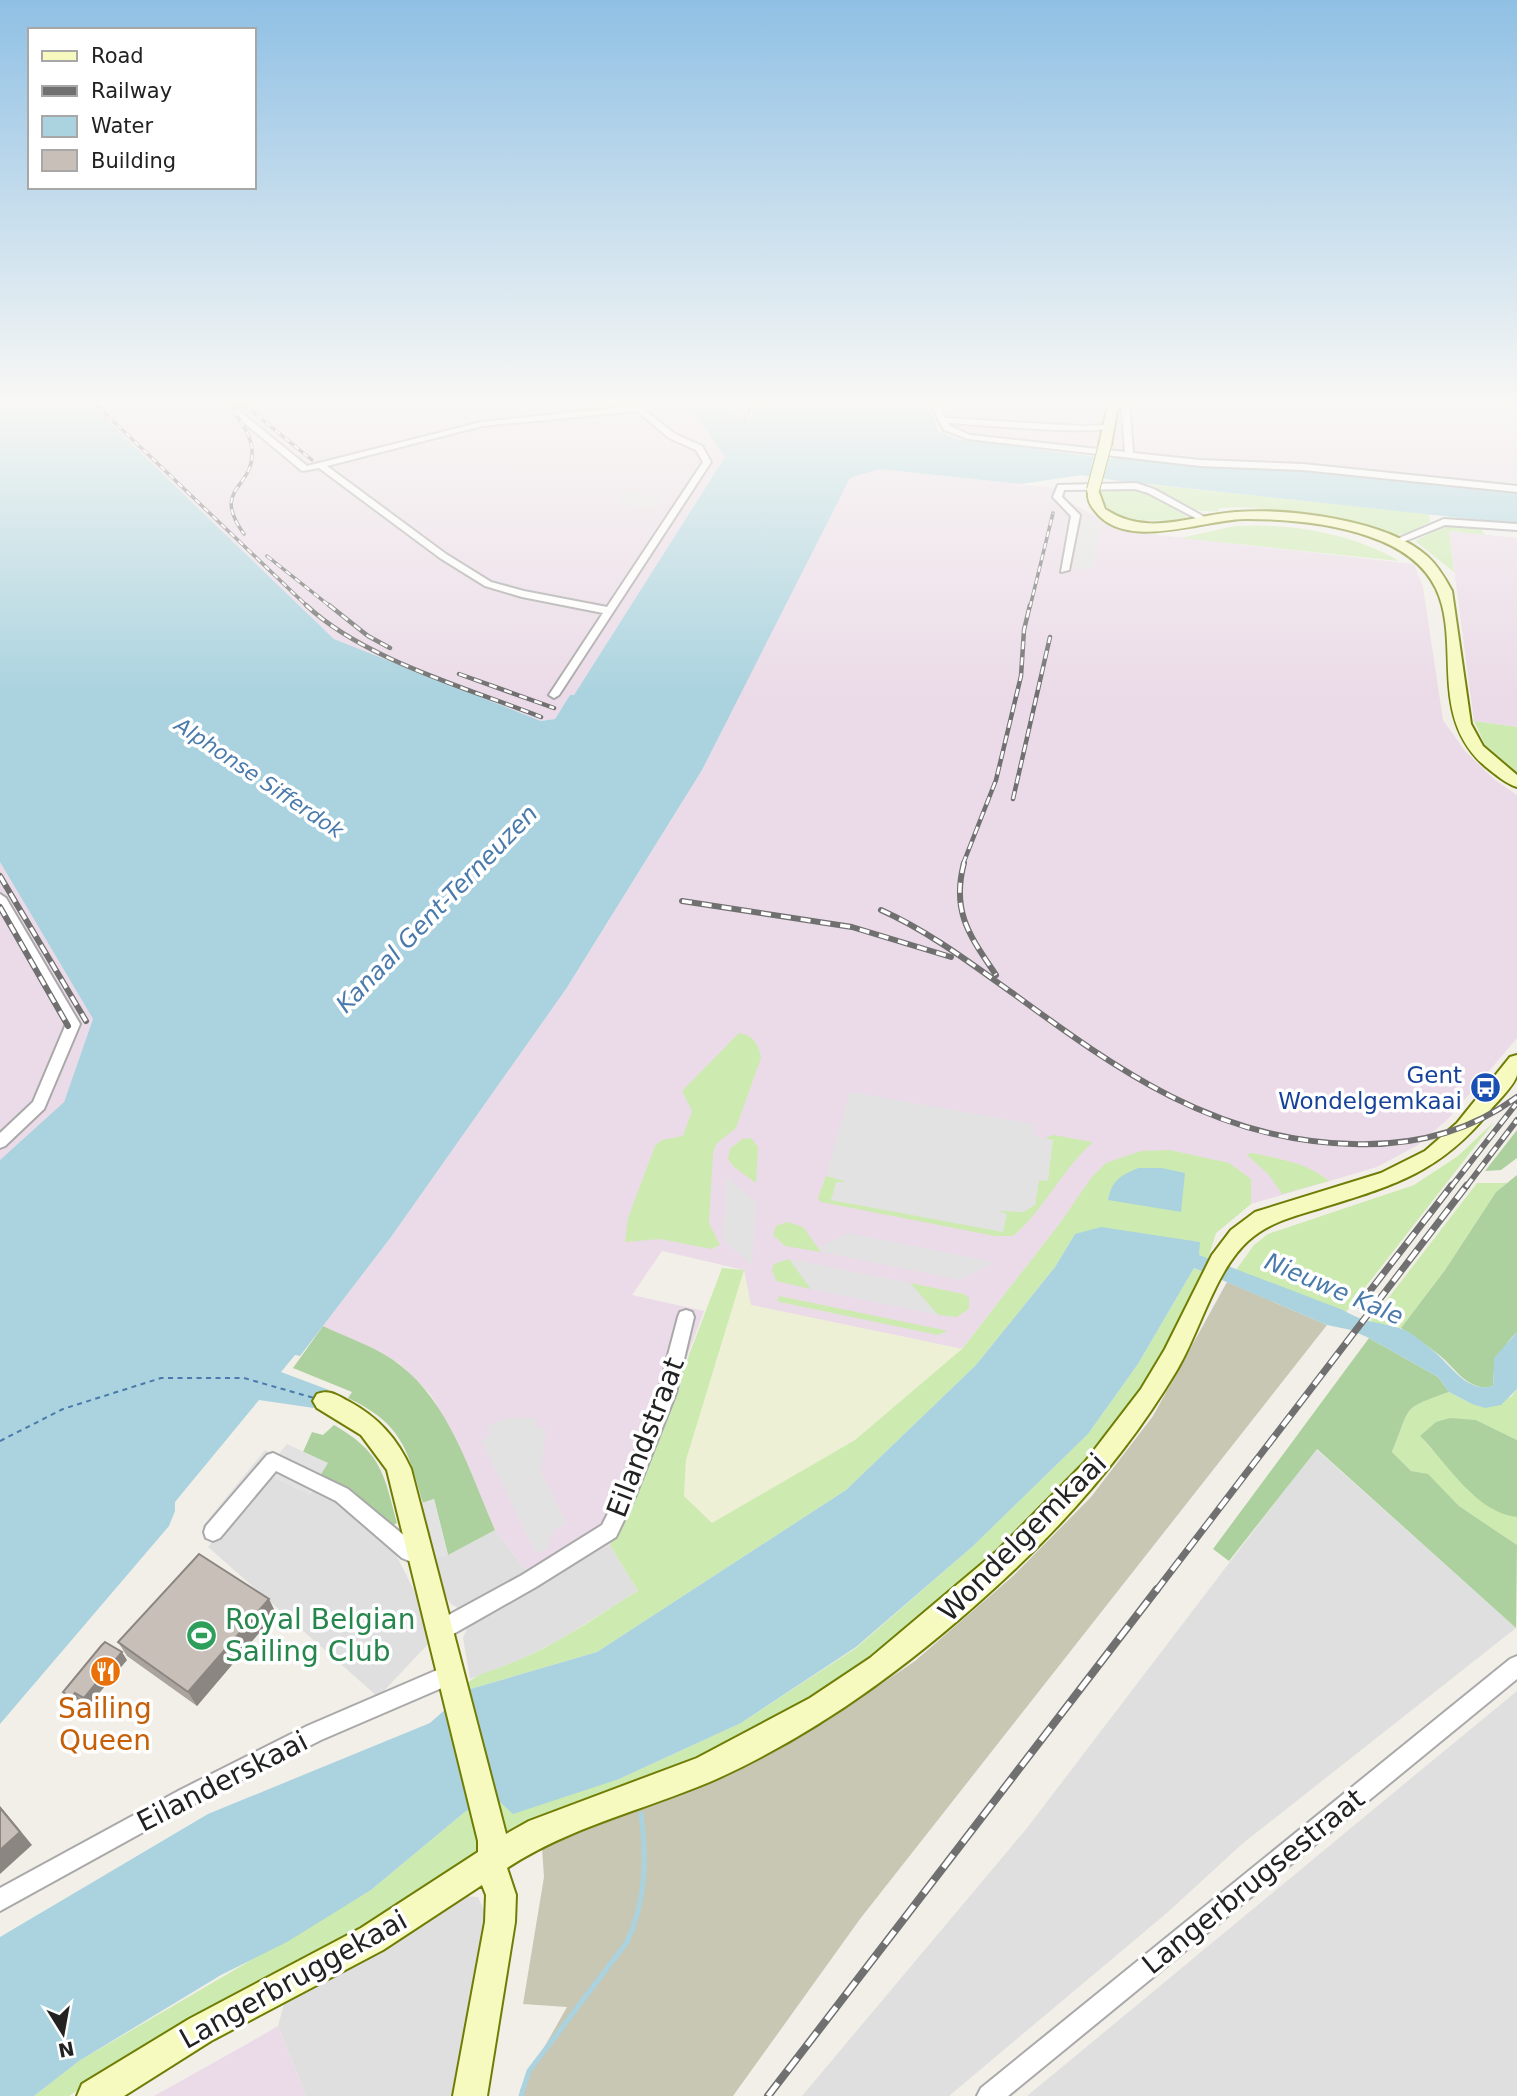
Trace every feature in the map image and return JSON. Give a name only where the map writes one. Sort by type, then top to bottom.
[{"type":"main road","points":[[1092,498],[1097,508],[1129,524],[1169,528],[1243,514],[1320,522],[1359,529],[1395,542],[1420,555],[1440,576],[1446,590],[1464,727],[1479,751],[1517,782]]},
{"type":"main road","name":"Wondelgemkaai","points":[[491,1860],[530,1836],[682,1778],[760,1742],[880,1668],[1006,1560],[1094,1471],[1149,1396],[1173,1356],[1216,1269],[1239,1236],[1263,1217],[1388,1179],[1432,1156],[1464,1128],[1517,1062]]},
{"type":"main road","points":[[325,1401],[374,1429],[389,1449],[399,1469],[493,1841],[492,1873],[501,1895],[500,1922],[470,2096]]},
{"type":"main road","name":"Langerbruggekaai","points":[[94,2096],[200,2030],[372,1939],[491,1860]]},
{"type":"street","points":[[365,498],[443,556],[488,584],[522,594],[610,611]]},
{"type":"street","points":[[554,695],[682,498]]},
{"type":"street","points":[[1058,498],[1076,515],[1064,570]]},
{"type":"street","points":[[1164,498],[1206,520]]},
{"type":"street","points":[[1395,542],[1444,522],[1517,527]]},
{"type":"street","points":[[0,898],[73,1024],[39,1105],[0,1142]]},
{"type":"street","name":"Eilandstraat","points":[[441,1630],[529,1581],[609,1531],[626,1497],[667,1393],[686,1317]]},
{"type":"street","points":[[213,1532],[273,1461],[342,1494],[409,1552],[419,1549]]},
{"type":"street","name":"Langerbrugsestraat","points":[[989,2096],[1517,1665]]},
{"type":"street","name":"Eilanderskaai","points":[[0,1900],[197,1791],[314,1733],[454,1686]]},
{"type":"shaded area","points":[[187,498],[699,498],[574,695],[570,695],[555,719],[541,721],[334,639]]},
{"type":"shaded area","points":[[619,498],[660,498],[653,508],[615,503]]},
{"type":"shaded area","points":[[838,498],[1064,498],[1123,531],[1414,564],[1423,587],[1443,720],[1465,751],[1495,780],[1517,795],[1517,1038],[1449,1118],[1418,1145],[1377,1167],[1251,1204],[1216,1233],[1068,1213],[962,1349],[750,1305],[744,1270],[662,1251],[632,1295],[704,1311],[634,1500],[610,1545],[576,1562],[528,1573],[495,1530],[452,1432],[431,1395],[399,1363],[323,1326],[391,1237],[566,989],[702,770]]},
{"type":"shaded area","points":[[1085,516],[1102,525],[1091,570],[1073,568]]},
{"type":"shaded area","points":[[1449,531],[1517,538],[1517,727],[1474,721]]},
{"type":"shaded area","points":[[0,862],[93,1019],[64,1102],[0,1160]]},
{"type":"shaded area","points":[[850,1092],[1034,1124],[1033,1136],[1053,1140],[1048,1181],[1039,1180],[1035,1205],[1024,1212],[997,1211],[1007,1214],[1003,1232],[831,1200],[836,1182],[848,1182],[826,1176]]},
{"type":"shaded area","points":[[727,1177],[756,1202],[752,1265],[723,1240]]},
{"type":"shaded area","points":[[848,1233],[994,1262],[961,1280],[821,1252],[818,1248]]},
{"type":"shaded area","points":[[789,1259],[910,1283],[938,1315],[811,1289]]},
{"type":"shaded area","points":[[744,1270],[751,1305],[962,1349],[855,1440],[712,1523],[684,1496],[686,1460]]},
{"type":"shaded area","points":[[1227,1282],[1327,1325],[860,1919],[733,2096],[521,2096],[520,2090],[567,2007],[523,2004],[544,1877],[542,1848],[737,1770],[824,1723],[915,1661],[1013,1576],[1091,1497],[1153,1416]]},
{"type":"shaded area","points":[[508,1418],[536,1418],[535,1427],[546,1428],[541,1472],[567,1524],[554,1530],[547,1549],[536,1554],[481,1440],[491,1435],[487,1426]]},
{"type":"shaded area","points":[[287,1444],[328,1463],[309,1494],[269,1475],[223,1532],[202,1527],[265,1450],[277,1456]]},
{"type":"shaded area","points":[[1316,1449],[1516,1628],[1242,1844],[1168,1912],[949,2096],[802,2096],[1027,1828]]},
{"type":"shaded area","points":[[269,1475],[309,1494],[318,1485],[393,1549],[413,1588],[431,1641],[378,1697],[208,1547]]},
{"type":"shaded area","points":[[434,1499],[448,1555],[433,1560],[419,1504]]},
{"type":"shaded area","points":[[495,1530],[528,1573],[576,1562],[610,1545],[638,1591],[559,1640],[516,1662],[470,1679],[463,1638],[467,1628],[458,1608],[451,1604],[444,1594],[433,1560]]},
{"type":"shaded area","points":[[1517,1691],[1517,2096],[1027,2096],[1415,1775]]},
{"type":"shaded area","points":[[458,1896],[478,1897],[485,1913],[454,2096],[306,2096],[278,2026],[285,2000]]},
{"type":"shaded area","points":[[278,2026],[306,2096],[154,2096],[247,2044]]},
{"type":"green space","points":[[1102,498],[1158,498],[1185,514],[1186,518],[1152,521],[1126,517],[1107,507]]},
{"type":"green space","points":[[1173,498],[1274,498],[1429,514],[1430,522],[1406,534],[1396,535],[1339,517],[1243,507],[1219,508],[1219,511],[1209,512],[1184,505]]},
{"type":"green space","points":[[1451,522],[1478,524],[1485,535],[1449,531],[1454,572],[1415,541]]},
{"type":"green space","points":[[1235,526],[1278,526],[1320,532],[1361,543],[1399,561],[1181,538]]},
{"type":"green space","points":[[1474,721],[1517,727],[1517,773],[1485,745]]},
{"type":"green space","points":[[739,1033],[754,1041],[761,1058],[736,1128],[716,1144],[713,1154],[709,1223],[720,1245],[711,1249],[660,1239],[625,1242],[628,1218],[655,1146],[662,1140],[683,1136],[692,1111],[682,1091]]},
{"type":"green space","points":[[1494,1122],[1346,1312],[1236,1270],[1254,1245],[1268,1234],[1414,1185],[1458,1156]]},
{"type":"green space","points":[[1517,1130],[1517,1158],[1501,1170],[1485,1171]]},
{"type":"green space","points":[[1054,1135],[1092,1142],[1013,1236],[995,1236],[821,1202],[818,1198],[826,1176],[845,1179],[847,1185],[996,1212],[1035,1205],[1039,1180],[1053,1140],[1045,1138]]},
{"type":"green space","points":[[751,1138],[758,1147],[756,1183],[734,1167],[728,1159],[730,1149],[742,1139]]},
{"type":"green space","points":[[1170,1150],[1229,1163],[1251,1179],[1251,1204],[1216,1233],[1208,1259],[1198,1255],[1199,1242],[1075,1234],[1055,1267],[976,1365],[846,1490],[597,1652],[467,1690],[464,1687],[478,1676],[557,1641],[638,1591],[610,1545],[634,1500],[722,1268],[744,1270],[686,1460],[684,1496],[712,1523],[855,1440],[962,1349],[1060,1223],[1091,1178],[1106,1163],[1141,1151]]},
{"type":"green space","points":[[1253,1153],[1303,1166],[1329,1181],[1282,1194],[1269,1175],[1246,1154]]},
{"type":"green space","points":[[1517,1175],[1517,1332],[1499,1357],[1493,1386],[1476,1386],[1462,1378],[1438,1354],[1401,1328],[1445,1270],[1496,1192]]},
{"type":"green space","points":[[1477,1183],[1507,1183],[1496,1192],[1445,1270],[1401,1328],[1369,1323]]},
{"type":"green space","points":[[787,1222],[803,1227],[821,1252],[785,1246],[773,1235],[776,1226]]},
{"type":"green space","points":[[789,1259],[811,1289],[776,1281],[772,1270],[774,1264]]},
{"type":"green space","points":[[1194,1268],[1204,1273],[1141,1391],[1085,1464],[998,1553],[873,1659],[755,1731],[367,1927],[124,2060],[69,2096],[34,2096],[79,2061],[371,1890],[466,1811],[493,1801],[619,1779],[741,1723],[856,1648],[972,1547],[1088,1434],[1138,1364]]},
{"type":"green space","points":[[910,1283],[964,1294],[969,1298],[969,1309],[957,1317],[938,1315]]},
{"type":"green space","points":[[779,1296],[947,1331],[938,1335],[780,1302],[777,1300]]},
{"type":"green space","points":[[323,1326],[383,1353],[417,1381],[432,1399],[457,1441],[495,1530],[448,1555],[434,1499],[423,1503],[406,1452],[391,1428],[348,1398],[352,1392],[293,1368]]},
{"type":"green space","points":[[1369,1338],[1438,1377],[1449,1392],[1422,1402],[1409,1411],[1392,1452],[1411,1471],[1428,1474],[1459,1506],[1517,1545],[1516,1628],[1317,1449],[1229,1561],[1213,1549]]},
{"type":"green space","points":[[1517,1389],[1517,1440],[1476,1420],[1420,1436],[1458,1478],[1517,1517],[1517,1545],[1459,1506],[1428,1475],[1411,1471],[1392,1452],[1409,1411],[1422,1402],[1449,1392],[1472,1404],[1511,1397]]},
{"type":"green space","points":[[1450,1418],[1476,1420],[1517,1440],[1517,1517],[1502,1513],[1475,1497],[1420,1436],[1436,1422]]},
{"type":"green space","points":[[334,1425],[362,1445],[378,1465],[397,1523],[390,1527],[319,1475],[327,1463],[303,1452],[312,1432],[323,1435]]},
{"type":"water","points":[[0,498],[187,498],[334,639],[541,721],[555,719],[570,695],[574,695],[699,498],[840,498],[702,770],[566,989],[391,1237],[300,1356],[295,1355],[281,1372],[329,1390],[314,1408],[259,1400],[175,1502],[175,1511],[169,1526],[0,1724],[0,1160],[64,1102],[93,1019],[0,862]]},
{"type":"water","points":[[1276,498],[1517,498],[1517,524]]},
{"type":"water","points":[[1138,1168],[1162,1168],[1185,1173],[1181,1212],[1108,1200],[1118,1180]]},
{"type":"water","points":[[1101,1227],[1200,1242],[1199,1255],[1359,1318],[1407,1332],[1438,1355],[1459,1376],[1475,1386],[1493,1386],[1494,1358],[1517,1332],[1517,1389],[1501,1405],[1485,1408],[1472,1404],[1449,1392],[1438,1377],[1369,1338],[1351,1330],[1327,1325],[1194,1268],[1138,1364],[1088,1434],[972,1547],[856,1647],[741,1723],[619,1779],[513,1814],[500,1802],[493,1801],[466,1811],[371,1890],[287,1942],[221,1975],[79,2061],[34,2096],[0,2096],[0,1937],[208,1814],[430,1723],[467,1690],[597,1652],[846,1490],[976,1365],[1055,1267],[1075,1234]]},
{"type":"building","name":"Royal Belgian Sailing Club","points":[[199,1554],[269,1599],[188,1692],[118,1642]]},
{"type":"building","points":[[105,1642],[122,1652],[84,1698],[75,1693],[71,1698],[63,1692]]},
{"type":"building","points":[[0,1808],[20,1832],[0,1850]]},
{"type":"waterway","points":[[521,2096],[529,2071],[627,1942],[638,1911],[643,1879],[641,1814]]},
{"type":"ferry route","points":[[0,1441],[63,1409],[161,1378],[244,1378],[314,1398]]},
{"type":"railway","points":[[194,498],[308,607]]},
{"type":"railway","points":[[232,498],[231,507],[244,534]]},
{"type":"railway","points":[[1030,607],[1053,513]]},
{"type":"railway","points":[[267,556],[331,607]]},
{"type":"railway","points":[[306,605],[329,624],[386,657],[541,717]]},
{"type":"railway","points":[[329,605],[368,636],[390,648]]},
{"type":"railway","points":[[963,864],[996,780],[1021,676],[1024,630],[1030,605]]},
{"type":"railway","points":[[1013,799],[1050,637]]},
{"type":"railway","points":[[459,674],[554,708]]},
{"type":"railway","points":[[964,863],[960,896],[965,923],[996,975]]},
{"type":"railway","points":[[0,876],[86,1021]]},
{"type":"railway","points":[[682,901],[852,927],[951,957]]},
{"type":"railway","points":[[0,907],[68,1026]]},
{"type":"railway","points":[[881,910],[948,948],[1130,1074],[1212,1115],[1256,1130],[1303,1140],[1353,1144],[1397,1143],[1439,1135],[1459,1128],[1479,1120],[1517,1097]]},
{"type":"railway","points":[[1451,1187],[1516,1104]]},
{"type":"railway","points":[[1466,1187],[1517,1120]]},
{"type":"railway","points":[[1359,1305],[1452,1185]]},
{"type":"railway","points":[[1156,1591],[1467,1185]]},
{"type":"railway","points":[[768,2096],[1157,1589]]},
{"type":"place","name":"Gent Wondelgemkaai","points":[[1485,1088]]},
{"type":"place","name":"Royal Belgian Sailing Club","points":[[202,1635]]},
{"type":"place","name":"Sailing Queen","points":[[105,1671]]},
{"type":"water label","name":"Alphonse Sifferdok","points":[[259,778]]},
{"type":"water label","name":"Kanaal Gent-Terneuzen","points":[[437,909]]},
{"type":"water label","name":"Nieuwe Kale","points":[[1334,1289]]}]
